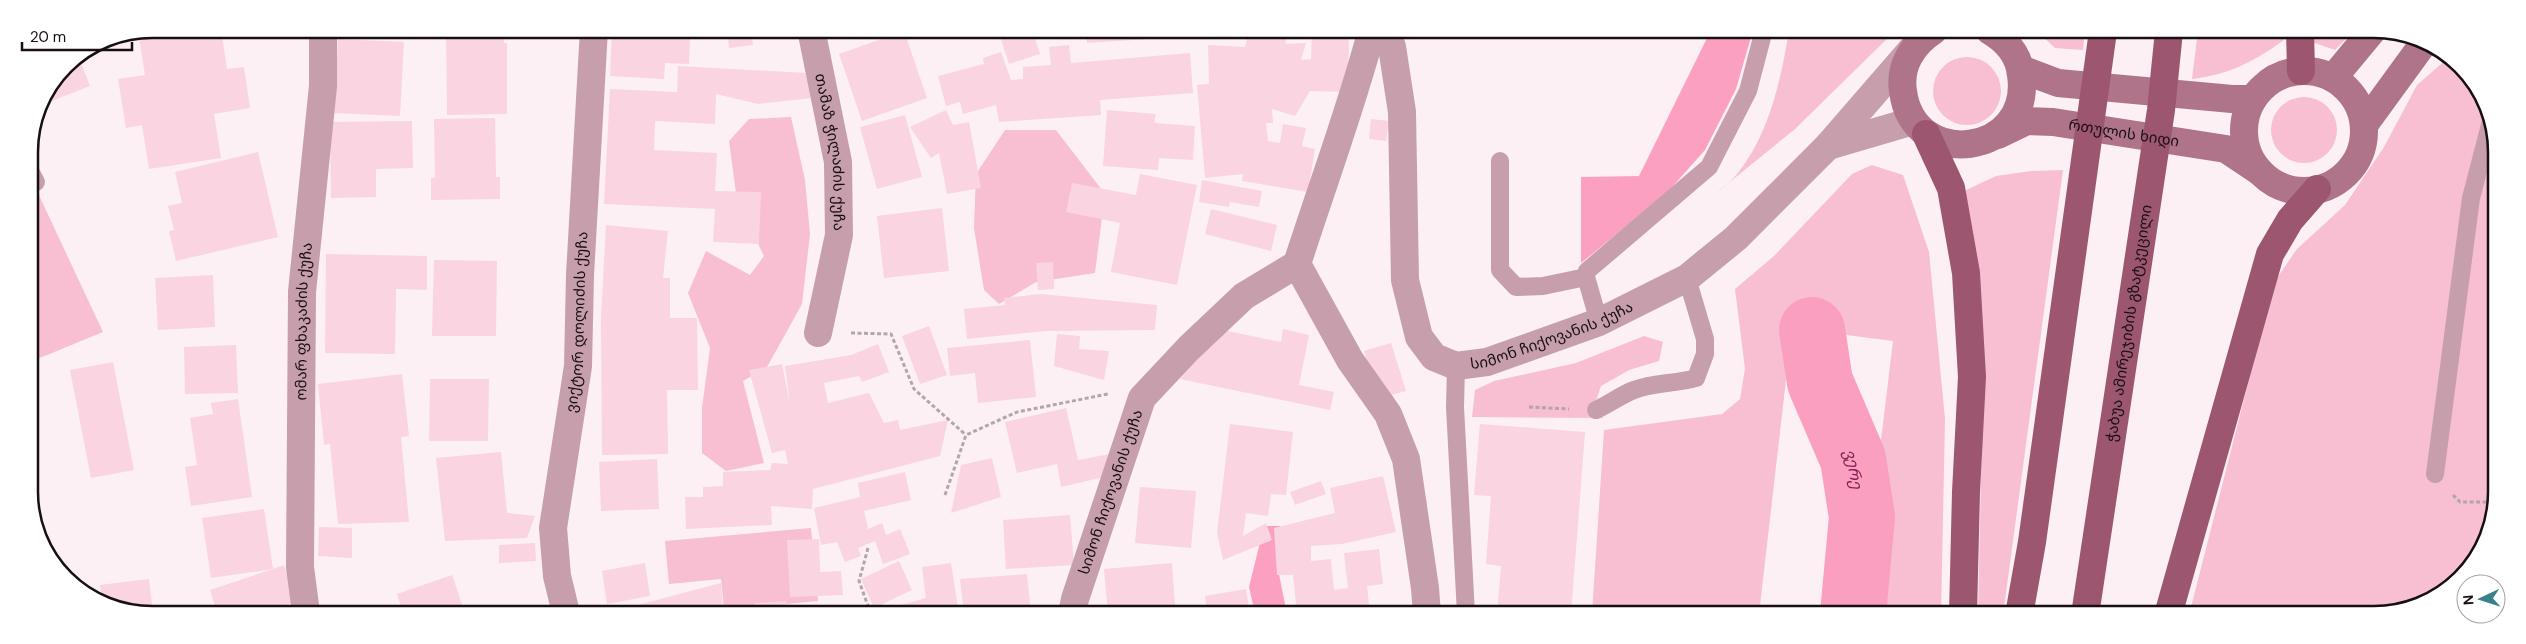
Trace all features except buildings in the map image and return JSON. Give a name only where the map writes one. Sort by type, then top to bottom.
[{"type":"main road","points":[[1925,38],[1906,62],[1902,82],[1904,102],[1920,127],[1951,188],[1966,273],[1972,377],[1966,492],[1963,606]]},
{"type":"main road","points":[[1920,127],[1944,143],[1964,146],[1984,142],[1999,133],[2011,120],[2020,104],[2023,87],[2021,69],[2014,52],[2002,38]]},
{"type":"main road","points":[[2020,606],[2036,512],[2102,38]]},
{"type":"main road","name":"ჭაბუა ამირეჯიბის გზატკეცილი","points":[[2086,606],[2159,120],[2168,38]]},
{"type":"main road","points":[[2300,38],[2300,71]]},
{"type":"main road","points":[[2333,78],[2366,38]]},
{"type":"main road","points":[[2364,125],[2421,47]]},
{"type":"main road","points":[[2021,69],[2058,82],[2242,99],[2286,73],[2300,71],[2317,72],[2333,78],[2348,90],[2359,106],[2364,125],[2357,159],[2347,172],[2334,183],[2317,189],[2302,191],[2272,182],[2260,172],[2247,150],[2244,136],[2247,111],[2242,99]]},
{"type":"main road","name":"რთულის ხიდი","points":[[1984,142],[2027,121],[2053,122],[2226,149],[2260,172]]},
{"type":"main road","points":[[2171,606],[2270,254],[2290,220],[2317,189]]},
{"type":"street","name":"ომარ ფხაკაძის ქუჩა","points":[[305,606],[300,567],[302,292],[323,86],[323,38]]},
{"type":"street","name":"ვიქტორ დოლიძის ქუჩა","points":[[565,606],[557,576],[553,528],[578,366],[580,275],[593,38]]},
{"type":"street","name":"თამაზ ჭილაძის ქუჩა","points":[[813,38],[838,162],[839,235],[818,332]]},
{"type":"street","points":[[1370,38],[1356,92],[1326,171],[1297,264],[1350,360],[1388,414],[1406,459],[1426,606]]},
{"type":"street","name":"სიმონ ჩიქოვანის ქუჩა","points":[[1389,38],[1392,46],[1402,112],[1405,280],[1419,337],[1434,357],[1456,366],[1487,362],[1599,322],[1687,278],[1736,238],[1828,146],[1925,38]]},
{"type":"street","points":[[1828,146],[1920,127]]},
{"type":"street","name":"სიმონ ჩიქოვანის ქუჩა","points":[[1074,606],[1142,398],[1188,348],[1244,296],[1297,264]]},
{"type":"lane","points":[[1599,322],[1586,273],[1590,267],[1664,207],[1708,167],[1748,91],[1762,38]]},
{"type":"lane","points":[[2435,474],[2471,198],[2487,136]]},
{"type":"lane","points":[[1500,160],[1500,270],[1516,287],[1543,286],[1586,278]]},
{"type":"lane","points":[[1596,410],[1635,390],[1696,378],[1705,354],[1705,339],[1687,278]]},
{"type":"lane","points":[[1456,366],[1455,407],[1466,606]]},
{"type":"path","points":[[818,332],[891,334],[914,389],[966,435]]},
{"type":"path","points":[[945,495],[966,435],[1017,412],[1107,394],[1142,398]]},
{"type":"path","points":[[1529,407],[1596,410]]},
{"type":"path","points":[[2435,474],[2460,502],[2488,502]]},
{"type":"path","points":[[868,548],[860,581],[868,606]]},
{"type":"shaded area","points":[[1707,38],[1751,38],[1736,89],[1705,150],[1666,194],[1581,263],[1581,177],[1639,176]]},
{"type":"shaded area","points":[[1788,38],[1888,38],[1795,129],[1728,184],[1748,159],[1758,142],[1772,106]]},
{"type":"shaded area","points":[[2044,38],[2084,38],[2083,50],[2055,48]]},
{"type":"shaded area","points":[[2197,38],[2287,38],[2253,60],[2231,70],[2192,79]]},
{"type":"shaded area","points":[[2311,38],[2347,38],[2335,50],[2312,42]]},
{"type":"shaded area","points":[[1967,57],[1980,60],[1991,67],[1998,78],[2001,91],[1998,104],[1991,115],[1980,122],[1967,125],[1954,122],[1943,115],[1936,104],[1933,91],[1936,78],[1943,67],[1954,60]]},
{"type":"shaded area","points":[[2444,61],[2450,66],[2465,82],[2480,108],[2485,122],[2488,144],[2488,500],[2485,522],[2480,536],[2465,562],[2450,578],[2418,598],[2397,604],[2382,606],[2191,606],[2274,282],[2297,249],[2345,205],[2384,147],[2417,85]]},
{"type":"shaded area","points":[[2298,97],[2310,97],[2322,102],[2332,112],[2337,124],[2335,143],[2322,158],[2310,163],[2298,163],[2286,158],[2276,148],[2271,136],[2271,124],[2276,112],[2286,102]]},
{"type":"shaded area","points":[[791,117],[805,180],[810,234],[802,304],[767,367],[743,381],[764,463],[726,471],[702,453],[702,408],[710,348],[688,293],[706,251],[750,275],[764,256],[737,201],[729,141],[749,119]]},
{"type":"shaded area","points":[[1005,130],[1056,130],[1105,194],[1095,273],[1036,282],[999,304],[984,290],[974,228],[976,174]]},
{"type":"shaded area","points":[[1872,165],[1903,175],[1929,252],[1945,419],[1941,606],[1861,606],[1893,341],[1792,328],[1760,606],[1593,606],[1604,430],[1722,414],[1740,399],[1745,369],[1735,289],[1774,256],[1852,174]]},
{"type":"shaded area","points":[[2063,170],[2004,606],[1978,606],[1983,385],[1964,191],[1996,176],[2031,171]]},
{"type":"shaded area","points":[[38,193],[103,332],[38,359]]},
{"type":"shaded area","points":[[1644,336],[1663,342],[1659,361],[1629,370],[1601,386],[1594,407],[1603,418],[1472,417],[1475,390],[1494,381],[1576,363]]},
{"type":"shaded area","points":[[1264,526],[1280,526],[1278,569],[1285,606],[1253,606],[1249,587]]},
{"type":"shaded area","points":[[811,528],[818,601],[766,606],[724,606],[721,579],[669,584],[665,541]]},
{"type":"waterway","name":"ვერე","points":[[1812,330],[1820,382],[1853,459],[1862,517],[1854,606]]}]
